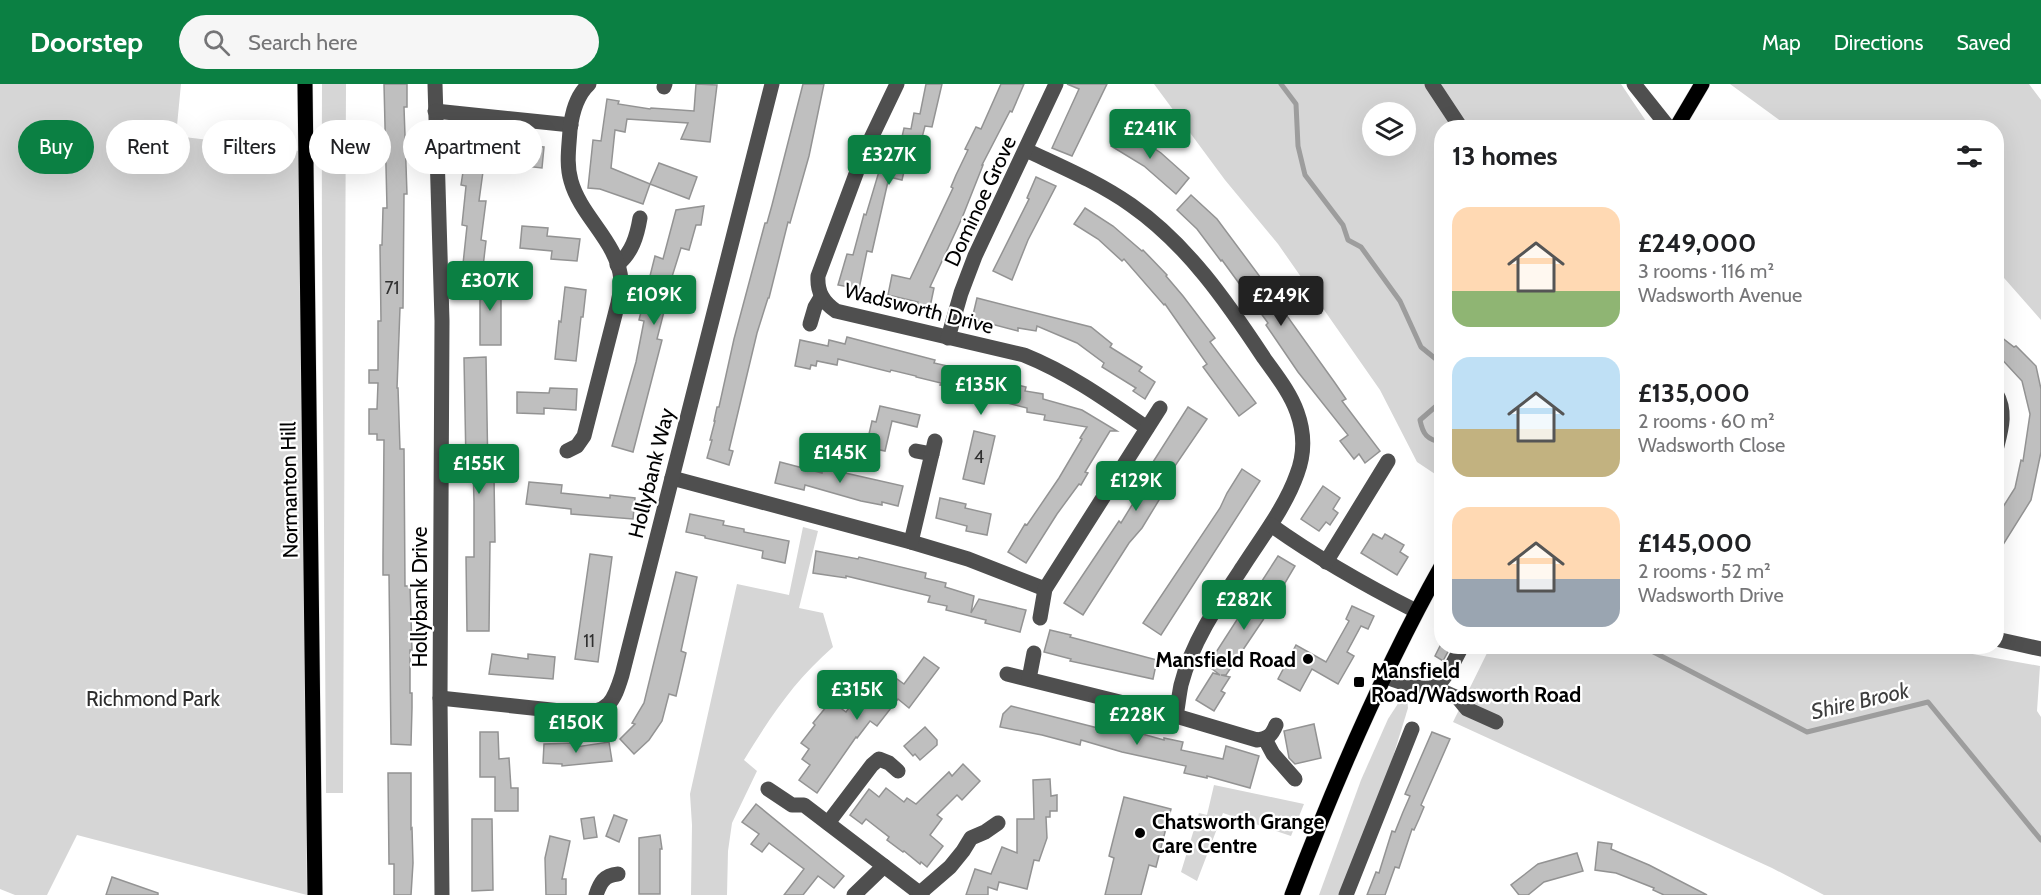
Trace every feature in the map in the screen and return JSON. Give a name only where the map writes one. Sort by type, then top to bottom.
[{"type":"main road","name":"Normanton Hill","points":[[305,84],[315,895]]},
{"type":"main road","points":[[1682,120],[1702,84]]},
{"type":"main road","points":[[1292,895],[1327,806],[1384,676],[1434,578]]},
{"type":"street","name":"Hollybank Drive","points":[[435,84],[442,321],[440,698],[442,895]]},
{"type":"street","points":[[567,451],[577,446],[584,436],[618,303],[621,281],[606,240],[588,215],[571,181],[567,160],[574,107],[582,90],[589,84]]},
{"type":"street","name":"Hollybank Way","points":[[440,698],[579,713],[603,710],[612,702],[622,675],[772,84]]},
{"type":"street","name":"Wadsworth Drive","points":[[897,84],[863,155],[818,276],[817,288],[821,297],[828,306],[836,311],[1024,355],[1048,365],[1095,393],[1148,429]]},
{"type":"street","name":"Dominoe Grove","points":[[948,338],[975,256],[1056,84]]},
{"type":"street","points":[[1432,84],[1456,120]]},
{"type":"street","points":[[1634,84],[1663,120]]},
{"type":"street","points":[[435,111],[571,125]]},
{"type":"street","points":[[1026,150],[1088,178],[1132,205],[1193,261],[1242,326],[1289,395],[1301,427],[1304,444],[1302,461],[1296,477],[1271,525],[1213,614],[1198,642],[1182,683],[1176,716]]},
{"type":"street","points":[[617,265],[624,260],[632,248],[640,218]]},
{"type":"street","points":[[810,324],[821,297]]},
{"type":"street","points":[[1040,618],[1045,590],[1160,408]]},
{"type":"street","points":[[911,542],[933,448],[916,451]]},
{"type":"street","points":[[1326,562],[1388,461]]},
{"type":"street","points":[[672,478],[968,559],[1045,590]]},
{"type":"street","points":[[1271,525],[1290,540],[1326,562],[1416,611]]},
{"type":"street","points":[[2004,641],[2041,648]]},
{"type":"street","points":[[1029,679],[1034,653]]},
{"type":"street","points":[[1384,676],[1412,687],[1440,685],[1458,654]]},
{"type":"street","points":[[1007,674],[1176,716],[1257,740],[1265,739],[1273,734],[1276,725]]},
{"type":"street","points":[[1433,687],[1458,698],[1467,709],[1496,722]]},
{"type":"street","points":[[1346,895],[1412,729]]},
{"type":"street","points":[[1265,739],[1284,770],[1295,779]]},
{"type":"street","points":[[828,823],[879,759],[889,763],[898,771]]},
{"type":"street","points":[[768,789],[792,805],[804,805],[921,894],[950,867],[971,838],[998,824]]},
{"type":"street","points":[[854,895],[884,866]]},
{"type":"street","points":[[596,895],[601,882],[610,875],[618,874]]},
{"type":"green space","name":"Richmond Park","points":[[0,84],[181,84],[178,120],[106,120],[106,174],[190,174],[190,138],[202,139],[202,174],[297,174],[297,151],[299,151],[307,895],[77,835],[47,895],[15,895],[0,889]]},
{"type":"green space","points":[[322,84],[346,84],[346,120],[322,120]]},
{"type":"green space","points":[[1154,84],[1621,84],[1645,120],[1434,120],[1434,473],[1417,462],[1380,390],[1278,244],[1225,180]]},
{"type":"green space","points":[[1730,84],[2029,84],[2041,100],[2041,320],[2004,278],[2004,120],[1779,120]]},
{"type":"green space","points":[[322,174],[346,174],[343,793],[326,793]]},
{"type":"green space","points":[[803,527],[818,531],[799,608],[823,613],[833,647],[806,673],[784,700],[744,760],[757,771],[732,823],[728,851],[727,895],[691,895],[690,794],[737,584],[789,595]]},
{"type":"green space","points":[[1487,654],[1973,654],[2040,666],[2037,711],[2041,717],[2041,895],[1824,895],[1772,868],[1453,722]]},
{"type":"green space","points":[[1407,698],[1408,708],[1392,760],[1340,895],[1319,895],[1361,780],[1388,719],[1399,702]]},
{"type":"green space","points":[[1214,785],[1304,804],[1291,836],[1223,813],[1197,881],[1181,872],[1199,813],[1207,815]]},
{"type":"building","points":[[384,84],[407,84],[407,107],[404,107],[403,120],[403,174],[406,174],[407,194],[404,194],[403,308],[400,308],[397,388],[400,449],[404,449],[405,586],[410,586],[411,745],[391,744],[389,575],[383,575],[384,440],[377,440],[377,434],[369,434],[369,409],[377,409],[378,383],[369,383],[369,370],[378,370],[378,321],[381,321],[380,245],[382,245],[383,208],[387,208],[386,174],[391,174],[391,120],[385,120]]},
{"type":"building","points":[[696,84],[717,85],[710,142],[681,139],[688,123],[627,119],[625,132],[615,130],[611,168],[650,184],[643,204],[600,189],[588,188],[593,140],[601,141],[607,99],[619,101],[618,104],[650,109],[694,111]]},
{"type":"building","points":[[803,84],[824,84],[809,156],[757,333],[729,450],[733,451],[729,465],[707,458],[712,440],[710,440],[734,339]]},
{"type":"building","points":[[926,84],[942,84],[932,127],[925,126],[915,165],[906,163],[902,180],[889,177],[872,252],[867,251],[859,289],[838,285],[847,254],[853,255],[883,158],[893,160],[896,145],[900,146],[904,128],[911,129],[914,113],[920,114]]},
{"type":"building","points":[[1001,84],[1024,84],[1012,112],[1010,111],[982,165],[962,218],[930,287],[934,288],[930,307],[888,295],[892,275],[910,279],[953,188],[951,187],[968,150],[965,149],[976,127],[981,129]]},
{"type":"building","points":[[1067,84],[1107,84],[1072,156],[1052,148],[1079,89]]},
{"type":"building","points":[[1122,127],[1161,153],[1189,178],[1176,194],[1144,166],[1111,146]]},
{"type":"building","points":[[659,163],[697,177],[689,199],[650,184]]},
{"type":"building","points":[[463,174],[483,174],[479,201],[486,201],[481,240],[486,241],[483,267],[463,264],[467,226],[462,225],[466,186],[461,185]]},
{"type":"building","points":[[1036,177],[1056,186],[1028,240],[1012,280],[993,271],[1029,199],[1027,198]]},
{"type":"building","points":[[1191,195],[1217,219],[1272,293],[1280,288],[1290,303],[1282,309],[1346,399],[1342,401],[1380,451],[1365,463],[1359,454],[1354,459],[1340,441],[1348,435],[1298,372],[1266,325],[1268,323],[1222,260],[1197,229],[1177,210]]},
{"type":"building","points":[[704,206],[701,225],[696,225],[689,250],[681,248],[665,299],[667,300],[657,339],[662,340],[633,452],[612,446],[636,362],[644,321],[639,320],[655,256],[663,259],[676,210]]},
{"type":"building","points":[[1085,208],[1113,226],[1143,250],[1167,275],[1215,338],[1210,342],[1256,403],[1239,416],[1203,367],[1207,364],[1165,304],[1124,259],[1122,261],[1098,239],[1074,224]]},
{"type":"building","points":[[522,226],[548,228],[547,236],[580,239],[577,261],[551,259],[552,251],[520,248]]},
{"type":"building","points":[[480,279],[501,280],[501,345],[480,345]]},
{"type":"building","points":[[565,287],[586,290],[576,361],[555,359]]},
{"type":"building","points":[[977,298],[1091,327],[1112,344],[1110,347],[1142,367],[1139,371],[1155,382],[1145,399],[1133,391],[1136,388],[1102,367],[1104,363],[1077,343],[1037,326],[1036,331],[1018,328],[1018,331],[972,319]]},
{"type":"building","points":[[847,337],[1026,387],[1025,391],[1043,394],[1043,399],[1082,410],[1117,431],[1110,431],[1085,472],[1088,473],[1081,485],[1079,484],[1057,514],[1026,563],[1008,552],[1025,524],[1027,525],[1059,478],[1087,427],[1044,420],[1045,415],[1027,412],[1027,408],[891,370],[890,372],[838,359],[837,365],[817,361],[816,366],[811,365],[810,369],[795,366],[800,340],[828,346],[829,340],[845,344]]},
{"type":"building","points":[[2004,339],[2014,347],[2016,346],[2036,366],[2041,389],[2041,452],[2031,500],[2004,543],[2004,505],[2015,488],[2021,460],[2023,461],[2030,414],[2022,381],[2004,362]]},
{"type":"building","points":[[486,357],[488,476],[494,476],[495,542],[490,542],[489,631],[467,631],[466,557],[474,557],[474,502],[473,463],[466,463],[464,358]]},
{"type":"building","points":[[550,388],[577,389],[576,410],[544,408],[544,414],[517,413],[517,392],[549,393]]},
{"type":"building","points":[[880,406],[920,415],[917,427],[892,421],[885,451],[866,447],[872,421],[876,422]]},
{"type":"building","points":[[1188,407],[1207,419],[1166,479],[1170,482],[1142,528],[1129,543],[1083,615],[1064,603],[1119,521],[1121,523],[1157,464],[1153,462]]},
{"type":"building","points":[[974,431],[995,436],[984,484],[963,479]]},
{"type":"building","points":[[780,462],[822,473],[823,468],[903,486],[898,506],[882,502],[882,505],[861,501],[805,485],[804,490],[775,483]]},
{"type":"building","points":[[1242,469],[1260,481],[1161,635],[1143,623],[1220,508]]},
{"type":"building","points":[[529,482],[562,485],[561,493],[635,498],[633,519],[571,514],[571,509],[526,504]]},
{"type":"building","points":[[1323,486],[1340,498],[1333,509],[1338,513],[1330,525],[1326,522],[1319,531],[1301,519]]},
{"type":"building","points":[[940,498],[966,504],[965,508],[991,514],[987,535],[966,531],[967,526],[936,518]]},
{"type":"building","points":[[690,514],[724,521],[723,525],[744,529],[744,532],[789,541],[785,563],[762,558],[763,551],[686,532]]},
{"type":"building","points":[[1373,534],[1382,539],[1385,534],[1404,545],[1400,552],[1408,557],[1397,575],[1361,553]]},
{"type":"building","points":[[816,551],[858,559],[859,557],[926,573],[925,578],[946,583],[945,587],[974,596],[971,613],[979,599],[1026,610],[1020,632],[985,623],[986,620],[946,610],[947,606],[928,602],[930,596],[846,576],[846,578],[813,573]]},
{"type":"building","points":[[590,554],[612,557],[598,662],[575,659]]},
{"type":"building","points":[[1278,556],[1295,566],[1263,620],[1226,675],[1221,675],[1230,677],[1221,691],[1225,693],[1214,711],[1196,700],[1213,673],[1220,675],[1211,668],[1217,659],[1213,657]]},
{"type":"building","points":[[676,572],[697,577],[681,651],[686,653],[676,696],[669,694],[662,721],[649,740],[634,754],[620,739],[635,724],[632,723],[644,703]]},
{"type":"building","points":[[1352,606],[1374,616],[1368,629],[1361,626],[1347,652],[1354,656],[1338,684],[1312,669],[1300,691],[1278,679],[1296,645],[1326,662],[1349,621],[1346,619]]},
{"type":"building","points":[[1050,630],[1157,660],[1153,679],[1070,661],[1071,659],[1044,652]]},
{"type":"building","points":[[492,654],[528,659],[528,654],[555,657],[553,679],[489,674]]},
{"type":"building","points":[[1436,654],[1447,654],[1443,661],[1435,656]]},
{"type":"building","points":[[924,657],[939,668],[909,708],[898,699],[877,726],[870,721],[817,793],[799,780],[810,765],[802,759],[809,749],[801,743],[815,725],[813,723],[831,701],[846,712],[862,690],[865,692],[881,671],[886,671],[904,684]]},
{"type":"building","points":[[1011,706],[1098,728],[1099,722],[1164,740],[1164,738],[1183,742],[1181,750],[1223,759],[1226,746],[1259,756],[1250,788],[1207,776],[1207,778],[1184,773],[1186,766],[1081,740],[1080,745],[1000,727],[1003,714]]},
{"type":"building","points":[[1314,724],[1321,758],[1295,764],[1289,758],[1284,731]]},
{"type":"building","points":[[925,727],[937,740],[937,745],[920,760],[904,746]]},
{"type":"building","points":[[480,732],[498,732],[499,759],[509,758],[511,788],[518,788],[518,811],[495,811],[495,777],[480,777]]},
{"type":"building","points":[[1432,732],[1450,739],[1421,805],[1424,807],[1414,830],[1412,829],[1399,868],[1395,867],[1385,895],[1367,895],[1376,872],[1379,873],[1392,831],[1395,832],[1410,796],[1405,794]]},
{"type":"building","points":[[609,742],[612,761],[562,766],[562,764],[543,763],[544,744],[575,743],[576,747]]},
{"type":"building","points":[[963,764],[980,781],[962,800],[957,795],[937,815],[942,819],[930,835],[943,846],[927,867],[887,840],[889,837],[866,819],[862,824],[850,815],[869,789],[879,797],[886,788],[904,802],[907,798],[916,804],[949,772],[952,776]]},
{"type":"building","points":[[388,773],[411,773],[413,863],[411,895],[394,895],[394,864],[389,864]]},
{"type":"building","points":[[1050,779],[1051,796],[1057,795],[1057,811],[1050,811],[1050,817],[1046,817],[1047,838],[1039,861],[1034,860],[1027,889],[999,882],[997,890],[988,887],[988,895],[966,895],[975,869],[991,874],[1002,847],[1017,853],[1017,819],[1034,819],[1033,780]]},
{"type":"building","name":"Chatsworth Grange Care Centre","points":[[1124,797],[1171,809],[1156,867],[1149,865],[1141,895],[1105,895],[1114,858],[1109,856]]},
{"type":"building","points":[[756,804],[844,876],[834,888],[818,876],[803,895],[784,895],[804,869],[769,843],[762,852],[751,844],[759,834],[742,822]]},
{"type":"building","points":[[614,815],[627,820],[619,842],[606,836]]},
{"type":"building","points":[[594,817],[597,837],[584,839],[581,819]]},
{"type":"building","points":[[472,819],[492,819],[493,890],[472,891]]},
{"type":"building","points":[[660,835],[662,849],[660,849],[660,894],[639,894],[639,838]]},
{"type":"building","points":[[550,836],[570,841],[562,879],[566,879],[566,895],[546,895],[545,858]]},
{"type":"building","points":[[1598,842],[1612,844],[1611,849],[1649,865],[1707,895],[1664,895],[1653,890],[1654,888],[1616,873],[1595,870]]},
{"type":"building","points":[[1577,853],[1583,871],[1544,882],[1528,895],[1519,895],[1511,885],[1538,864]]},
{"type":"building","points":[[112,877],[158,893],[158,895],[106,895]]},
{"type":"waterway","name":"Shire Brook","points":[[1281,84],[1296,104],[1298,146],[1305,175],[1343,225],[1348,240],[1361,247],[1400,301],[1421,347],[1434,358]]},
{"type":"waterway","name":"Shire Brook","points":[[1434,408],[1420,420],[1426,436],[1434,440]]},
{"type":"waterway","name":"Shire Brook","points":[[1657,654],[1807,732],[1928,702],[2041,840]]},
{"type":"place","name":"Mansfield Road","points":[[1308,659]]},
{"type":"place","name":"Mansfield Road/Wadsworth Road","points":[[1359,682]]},
{"type":"place","name":"Chatsworth Grange Care Centre","points":[[1140,833]]}]
